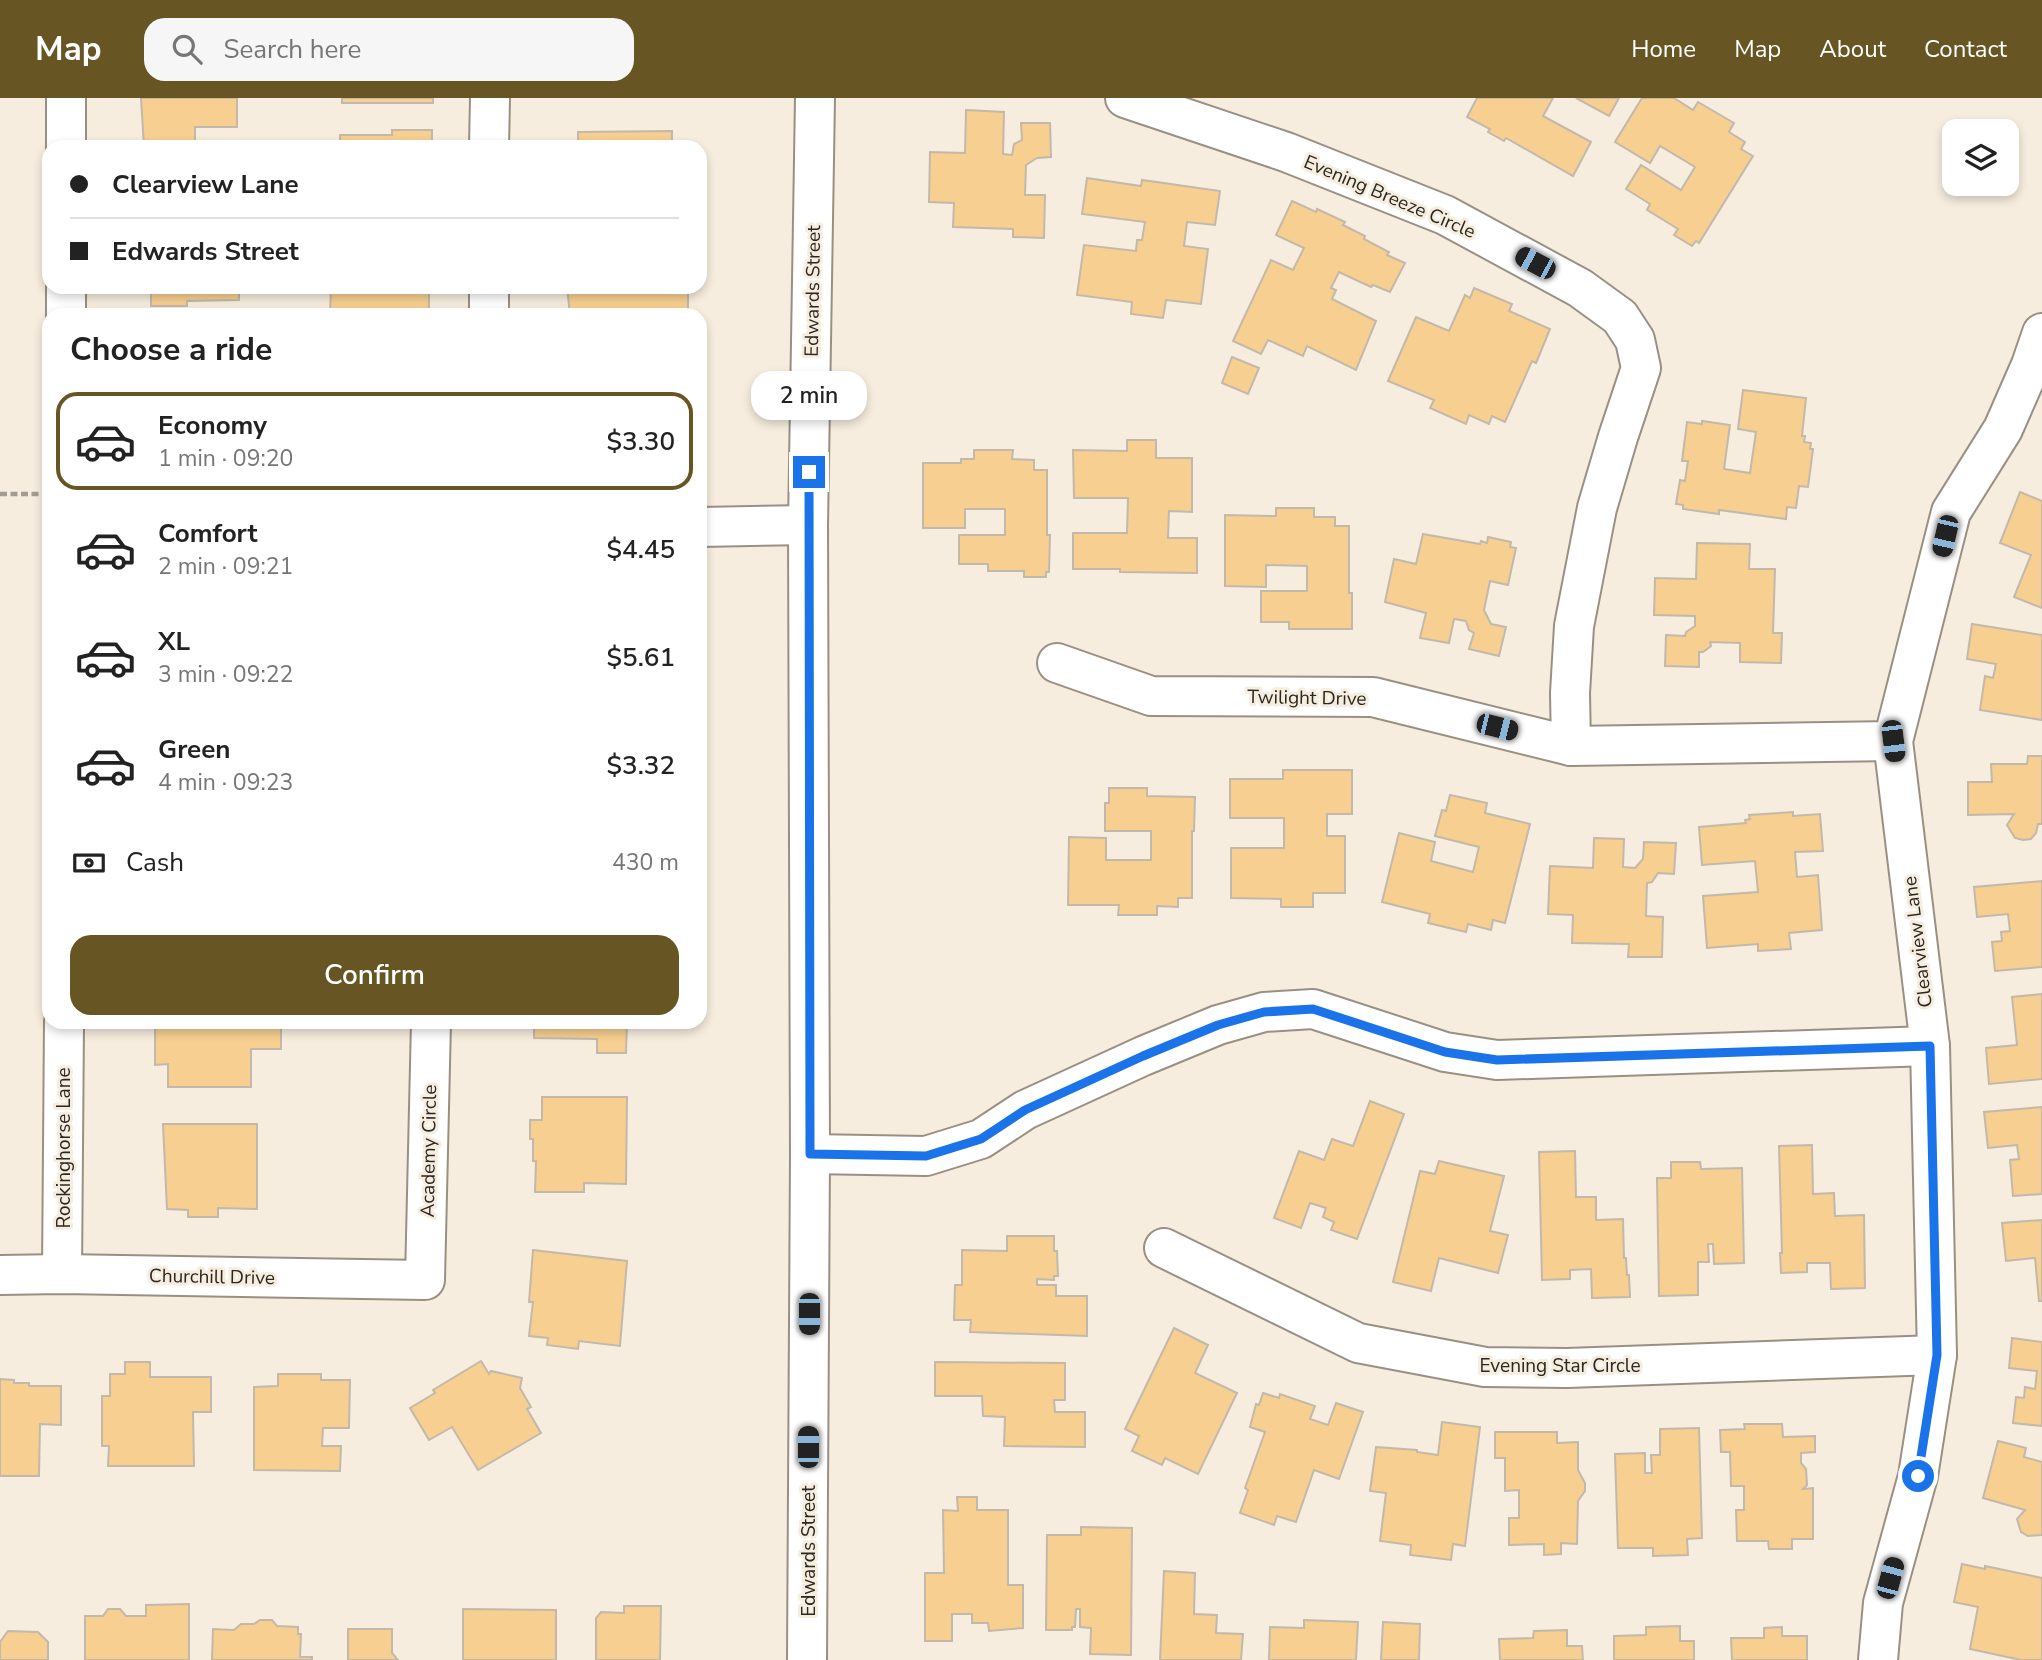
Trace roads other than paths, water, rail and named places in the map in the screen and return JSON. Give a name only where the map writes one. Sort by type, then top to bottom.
[{"type":"street","points":[[66,98],[66,140]]},
{"type":"street","points":[[489,140],[490,98]]},
{"type":"street","name":"Edwards Street","points":[[807,1660],[810,1154],[808,525],[815,98]]},
{"type":"street","name":"Evening Breeze Circle","points":[[1125,98],[1286,152],[1445,215],[1580,288],[1620,317],[1635,340],[1641,368],[1597,509],[1574,626],[1570,692],[1571,746]]},
{"type":"street","name":"Clearview Lane","points":[[1878,1660],[1883,1603],[1918,1476],[1937,1355],[1930,1046],[1893,741],[1951,512],[2003,429],[2042,333]]},
{"type":"street","points":[[707,527],[808,525]]},
{"type":"street","name":"Twilight Drive","points":[[1057,663],[1151,696],[1373,697],[1571,746],[1893,741]]},
{"type":"street","points":[[810,1154],[926,1156],[981,1139],[1025,1110],[1143,1056],[1218,1025],[1264,1012],[1313,1009],[1445,1052],[1497,1060],[1930,1046]]},
{"type":"street","name":"Rockinghorse Lane","points":[[62,1274],[64,1029]]},
{"type":"street","name":"Academy Circle","points":[[425,1280],[432,1029]]},
{"type":"street","name":"Evening Star Circle","points":[[1164,1248],[1357,1343],[1485,1367],[1567,1368],[1937,1355]]},
{"type":"street","name":"Churchill Drive","points":[[0,1275],[425,1280]]}]
